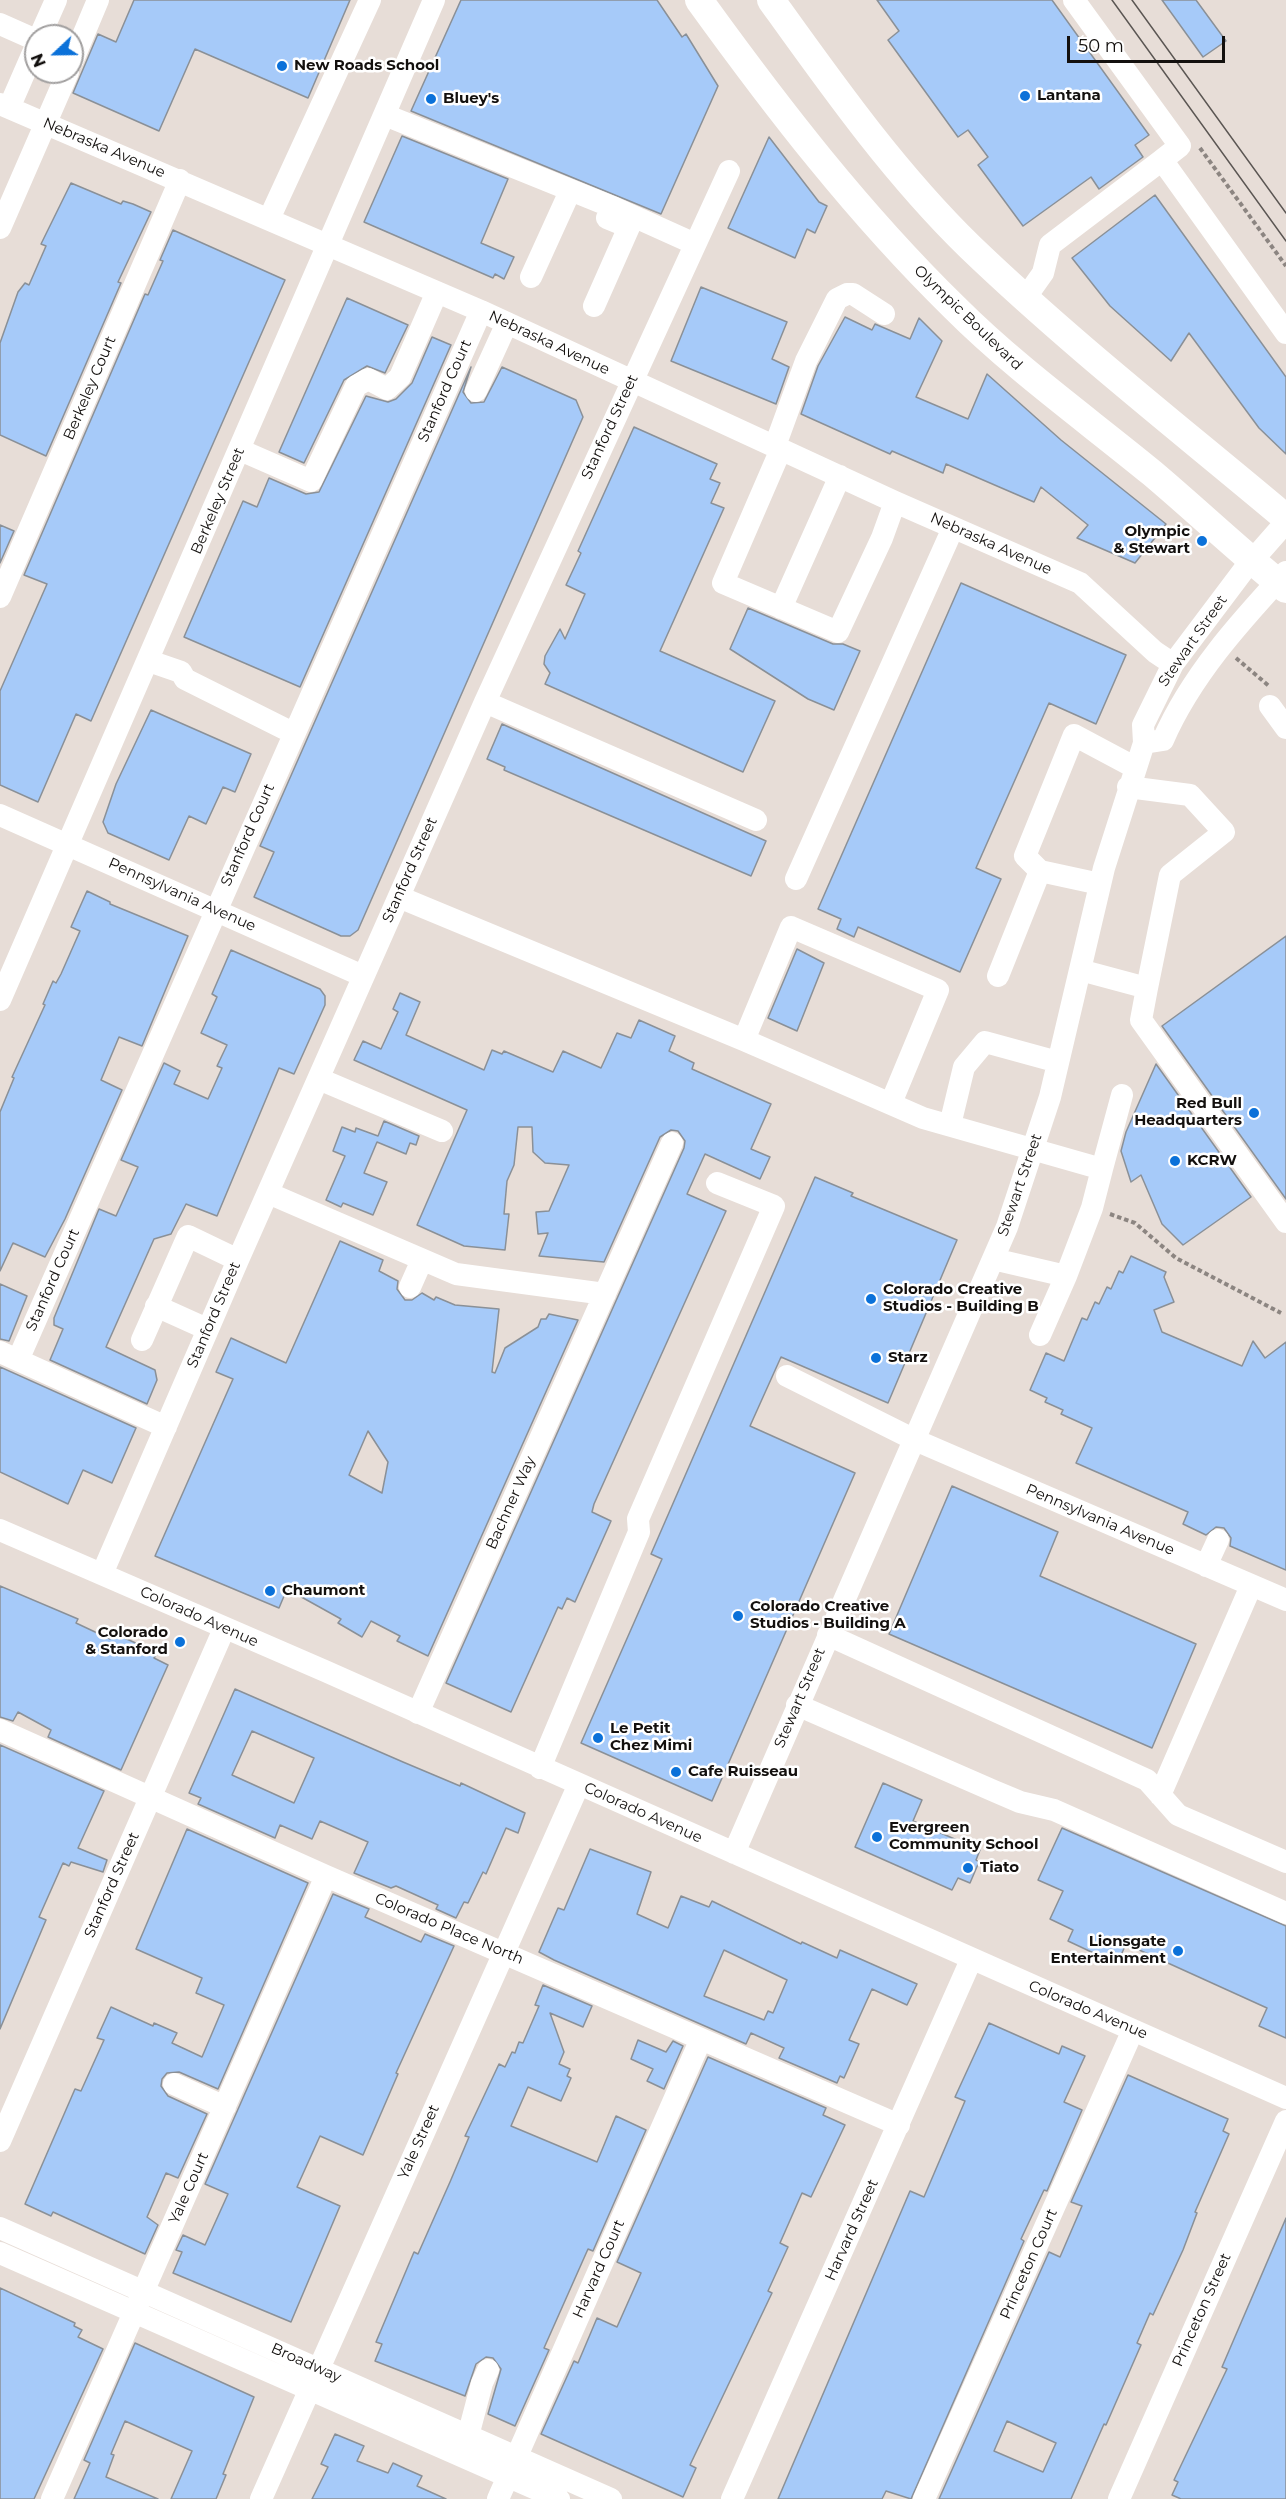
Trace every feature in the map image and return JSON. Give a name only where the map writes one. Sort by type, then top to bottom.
[{"type":"main road","name":"Olympic Boulevard","points":[[699,0],[819,160],[893,245],[955,308],[1035,382],[1151,472],[1252,561],[1283,581]]},
{"type":"main road","points":[[771,0],[829,80],[902,172],[969,246],[1286,520]]},
{"type":"street","points":[[45,24],[56,0]]},
{"type":"street","points":[[84,33],[98,0]]},
{"type":"street","points":[[269,219],[370,0]]},
{"type":"street","name":"Berkeley Street","points":[[0,1000],[434,0]]},
{"type":"street","points":[[1026,297],[1043,273],[1050,245],[1180,146],[1074,0]]},
{"type":"street","points":[[0,24],[24,35]]},
{"type":"street","points":[[5,106],[24,69]]},
{"type":"street","points":[[0,228],[63,84]]},
{"type":"street","name":"Nebraska Avenue","points":[[5,106],[481,311],[895,502],[1080,583],[1155,652],[1173,664]]},
{"type":"street","points":[[385,115],[560,192],[695,244]]},
{"type":"street","points":[[1162,160],[1286,333]]},
{"type":"street","name":"Stanford Street","points":[[102,1574],[207,1329],[485,702],[729,171]]},
{"type":"street","name":"Berkeley Court","points":[[0,597],[180,180]]},
{"type":"street","points":[[531,277],[560,192]]},
{"type":"street","points":[[560,192],[629,227],[594,306]]},
{"type":"street","points":[[240,450],[311,481],[356,386],[368,379],[387,388],[400,377],[437,292]]},
{"type":"street","points":[[884,314],[853,294],[842,295],[837,299],[806,361],[778,448],[723,584],[838,632],[882,538],[895,502]]},
{"type":"street","name":"Stanford Court","points":[[9,1356],[214,910],[481,311]]},
{"type":"street","points":[[476,391],[507,323]]},
{"type":"street","points":[[780,608],[840,476]]},
{"type":"street","name":"Stewart Street","points":[[734,1853],[993,1259],[1034,1149],[1058,1062],[1100,884],[1131,777],[1144,743],[1143,725],[1173,664],[1286,520]]},
{"type":"street","points":[[796,879],[953,528]]},
{"type":"street","points":[[1144,743],[1162,740],[1190,690],[1216,651],[1283,581]]},
{"type":"street","points":[[149,661],[181,672],[185,679],[293,733]]},
{"type":"street","points":[[1270,697],[1286,728]]},
{"type":"street","points":[[485,702],[756,820]]},
{"type":"street","points":[[1100,884],[1040,871],[1025,856],[1074,735],[1131,777],[1190,795],[1224,832],[1170,875],[1141,1020],[1286,1222]]},
{"type":"street","name":"Pennsylvania Avenue","points":[[0,815],[363,976]]},
{"type":"street","points":[[998,976],[1040,871]]},
{"type":"street","points":[[399,897],[744,1040],[923,1118],[1102,1169]]},
{"type":"street","points":[[744,1040],[791,927],[938,990],[891,1103]]},
{"type":"street","points":[[1080,970],[1147,988]]},
{"type":"street","points":[[950,1125],[964,1067],[985,1041],[1058,1062]]},
{"type":"street","points":[[319,1079],[442,1131]]},
{"type":"street","points":[[1040,1335],[1092,1208],[1122,1095]]},
{"type":"street","name":"Bachner Way","points":[[418,1713],[672,1143]]},
{"type":"street","points":[[540,1768],[639,1532],[638,1519],[774,1206],[717,1183]]},
{"type":"street","points":[[268,1192],[456,1274],[605,1294]]},
{"type":"street","points":[[142,1340],[188,1236],[238,1260]]},
{"type":"street","points":[[993,1259],[1066,1276]]},
{"type":"street","points":[[410,1287],[422,1260]]},
{"type":"street","points":[[156,1306],[207,1329]]},
{"type":"street","points":[[9,1356],[166,1427]]},
{"type":"street","name":"Pennsylvania Avenue","points":[[787,1376],[915,1440],[1286,1600]]},
{"type":"street","name":"Colorado Avenue","points":[[0,1530],[1286,2098]]},
{"type":"street","points":[[1206,1566],[1218,1540]]},
{"type":"street","points":[[1160,1795],[1251,1586]]},
{"type":"street","name":"Stanford Street","points":[[0,2141],[224,1629]]},
{"type":"street","points":[[828,1635],[1147,1780],[1178,1815],[1286,1862]]},
{"type":"street","points":[[797,1705],[1020,1802],[1054,1810],[1286,1913]]},
{"type":"street","name":"Colorado Place North","points":[[0,1730],[326,1876],[899,2125]]},
{"type":"street","name":"Yale Street","points":[[261,2499],[579,1784]]},
{"type":"street","name":"Yale Court","points":[[52,2499],[326,1876]]},
{"type":"street","name":"Harvard Street","points":[[732,2499],[971,1960]]},
{"type":"street","name":"Princeton Court","points":[[924,2499],[1133,2030]]},
{"type":"street","name":"Harvard Court","points":[[498,2499],[701,2039]]},
{"type":"street","points":[[174,2084],[225,2107]]},
{"type":"street","name":"Princeton Street","points":[[1119,2499],[1286,2121]]},
{"type":"street","name":"Broadway","points":[[0,2228],[140,2301],[511,2467],[611,2499]]},
{"type":"street","name":"Broadway","points":[[0,2253],[140,2301]]},
{"type":"street","points":[[468,2436],[482,2383],[488,2370]]},
{"type":"street","name":"Broadway","points":[[314,2378],[468,2436],[559,2499]]},
{"type":"path","points":[[1236,658],[1270,697]]},
{"type":"path","points":[[1092,1208],[1135,1223],[1176,1258],[1281,1313]]},
{"type":"building","points":[[134,0],[350,0],[308,98],[195,49],[159,131],[73,93],[77,84],[84,84],[84,67],[98,34],[116,42]]},
{"type":"building","points":[[461,0],[657,0],[682,37],[686,34],[718,86],[661,214],[411,111]]},
{"type":"building","name":"Lantana","points":[[877,0],[1052,0],[1149,135],[1135,145],[1143,157],[1099,189],[1091,177],[1023,226],[978,165],[988,157],[968,130],[958,137],[888,40],[899,31]]},
{"type":"building","points":[[1162,0],[1196,0],[1226,41],[1203,57]]},
{"type":"building","points":[[402,136],[508,179],[481,243],[514,257],[504,279],[495,274],[493,278],[364,222]]},
{"type":"building","points":[[769,137],[819,202],[827,206],[815,233],[807,229],[795,258],[728,228]]},
{"type":"building","points":[[71,183],[121,204],[123,201],[151,212],[118,282],[121,283],[46,456],[0,435],[0,343],[18,292],[25,283],[29,285],[46,246],[41,244]]},
{"type":"building","points":[[1155,195],[1286,377],[1286,454],[1259,428],[1189,333],[1171,361],[1110,306],[1072,258]]},
{"type":"building","points":[[173,230],[285,280],[91,721],[76,714],[38,802],[0,785],[0,691],[47,584],[24,575],[145,294],[148,295],[163,261],[160,260]]},
{"type":"building","points":[[701,287],[787,322],[772,359],[789,367],[776,404],[671,361]]},
{"type":"building","points":[[347,298],[408,325],[385,373],[367,366],[344,380],[304,463],[279,452]]},
{"type":"building","points":[[845,317],[872,330],[875,324],[910,339],[919,318],[942,341],[916,397],[968,419],[987,374],[1061,440],[1166,524],[1135,563],[1077,538],[1088,525],[1041,487],[1034,502],[946,464],[943,473],[892,451],[890,454],[801,414],[818,366]]},
{"type":"building","points":[[432,337],[451,345],[300,687],[184,637],[243,501],[257,507],[269,478],[306,494],[319,492],[366,396],[388,402],[396,399],[412,383]]},
{"type":"building","points":[[471,367],[463,392],[471,403],[484,402],[502,367],[576,400],[583,417],[358,930],[350,936],[341,936],[254,897],[274,852],[260,846]]},
{"type":"building","points":[[634,427],[717,464],[710,479],[720,483],[711,503],[724,508],[660,651],[775,701],[743,772],[545,684],[550,673],[544,664],[545,656],[560,629],[565,639],[585,594],[566,585],[581,553],[578,551]]},
{"type":"building","points":[[0,525],[14,531],[0,563]]},
{"type":"building","points":[[961,583],[1126,655],[1096,724],[1049,703],[976,868],[1001,879],[960,972],[858,927],[854,937],[837,929],[841,919],[818,909]]},
{"type":"building","points":[[748,608],[833,644],[843,644],[860,651],[834,710],[808,699],[730,649]]},
{"type":"building","points":[[151,710],[251,754],[235,792],[223,787],[206,824],[189,816],[169,860],[108,833],[103,822],[116,784]]},
{"type":"building","points":[[502,724],[766,841],[751,876],[504,770],[505,767],[487,759]]},
{"type":"building","points":[[87,891],[110,904],[188,936],[142,1046],[119,1037],[101,1080],[122,1090],[65,1219],[45,1257],[13,1243],[0,1271],[0,1112],[14,1078],[12,1077],[45,1005],[43,1004],[53,981],[56,983],[61,974],[80,931],[71,927]]},
{"type":"building","name":"Red Bull Headquarters","points":[[1286,936],[1286,1199],[1162,1026]]},
{"type":"building","points":[[797,949],[824,963],[797,1031],[768,1018]]},
{"type":"building","points":[[231,950],[320,989],[325,996],[325,1005],[294,1074],[279,1068],[217,1216],[186,1204],[171,1234],[154,1239],[106,1347],[155,1370],[157,1380],[147,1404],[50,1360],[63,1329],[54,1325],[54,1318],[99,1209],[116,1216],[138,1167],[121,1160],[164,1063],[180,1071],[174,1084],[208,1099],[222,1068],[217,1066],[227,1045],[201,1033],[217,997],[212,994]]},
{"type":"building","points":[[400,993],[420,1002],[406,1035],[484,1070],[492,1050],[502,1054],[504,1051],[553,1072],[563,1051],[601,1068],[617,1033],[631,1038],[639,1020],[675,1036],[669,1051],[694,1063],[692,1069],[771,1104],[751,1149],[770,1157],[760,1179],[705,1154],[687,1194],[726,1211],[594,1504],[592,1512],[611,1521],[575,1602],[567,1598],[562,1609],[558,1607],[511,1712],[446,1683],[684,1148],[685,1141],[678,1131],[671,1130],[660,1137],[604,1262],[539,1256],[548,1233],[538,1234],[536,1212],[549,1211],[569,1165],[545,1163],[533,1152],[532,1127],[518,1127],[514,1165],[507,1181],[504,1214],[509,1214],[505,1250],[464,1246],[417,1225],[467,1110],[354,1060],[363,1041],[381,1049],[398,1012],[393,1009]]},
{"type":"building","name":"KCRW","points":[[1156,1064],[1251,1197],[1183,1245],[1162,1224],[1141,1175],[1131,1182],[1121,1151],[1126,1132]]},
{"type":"building","points":[[384,1121],[419,1136],[416,1145],[410,1143],[406,1154],[377,1142],[364,1173],[387,1182],[373,1215],[343,1203],[341,1207],[326,1200],[345,1156],[333,1151],[342,1127],[355,1132],[356,1128],[378,1136]]},
{"type":"building","points":[[815,1177],[853,1193],[851,1196],[957,1240],[888,1403],[781,1357],[750,1426],[855,1473],[712,1801],[581,1743],[662,1559],[651,1554]]},
{"type":"building","points":[[340,1241],[383,1260],[379,1271],[398,1281],[397,1289],[405,1300],[412,1300],[422,1293],[434,1300],[436,1297],[455,1305],[499,1309],[492,1372],[495,1373],[505,1348],[538,1327],[541,1319],[546,1319],[549,1314],[578,1320],[428,1656],[397,1641],[400,1636],[371,1621],[362,1637],[338,1623],[341,1619],[287,1589],[279,1608],[155,1556],[233,1379],[216,1372],[231,1338],[286,1363]],"holes":[[[368,1431],[388,1462],[382,1493],[349,1475]]]},
{"type":"building","points":[[1131,1256],[1166,1272],[1164,1277],[1174,1302],[1154,1310],[1162,1332],[1242,1366],[1253,1341],[1265,1358],[1286,1342],[1286,1570],[1230,1546],[1231,1538],[1224,1528],[1216,1527],[1206,1535],[1183,1524],[1188,1512],[1076,1463],[1092,1428],[1061,1414],[1063,1410],[1045,1402],[1047,1398],[1030,1390],[1046,1353],[1064,1361],[1082,1318],[1087,1320],[1095,1302],[1099,1304],[1107,1287],[1111,1289],[1119,1271],[1123,1273]]},
{"type":"building","points":[[0,1284],[27,1296],[9,1341],[0,1339]]},
{"type":"building","points":[[0,1367],[136,1428],[112,1483],[83,1470],[68,1504],[0,1472]]},
{"type":"building","points":[[952,1486],[1058,1532],[1040,1576],[1196,1644],[1152,1748],[889,1634]]},
{"type":"building","points":[[0,1586],[78,1619],[76,1623],[110,1639],[112,1635],[119,1638],[120,1636],[149,1649],[148,1651],[156,1655],[154,1658],[168,1665],[121,1770],[48,1737],[51,1730],[18,1712],[13,1721],[0,1717]]},
{"type":"building","points":[[235,1689],[460,1786],[461,1783],[525,1813],[518,1833],[506,1828],[486,1874],[483,1872],[468,1903],[464,1902],[456,1918],[436,1909],[438,1905],[396,1886],[391,1888],[354,1873],[368,1842],[320,1821],[312,1839],[280,1825],[275,1838],[198,1804],[201,1798],[189,1793]],"holes":[[[252,1731],[314,1758],[294,1803],[232,1775]]]},
{"type":"building","points":[[0,1745],[104,1791],[78,1848],[107,1860],[103,1872],[71,1862],[69,1866],[63,1863],[39,1917],[46,1920],[0,2029]]},
{"type":"building","points":[[883,1783],[922,1800],[913,1821],[980,1850],[976,1860],[979,1862],[970,1883],[958,1878],[952,1890],[855,1847]]},
{"type":"building","points":[[1062,1828],[1286,1926],[1286,2038],[1259,2026],[1267,2008],[1126,1944],[1117,1964],[1068,1941],[1073,1930],[1050,1919],[1063,1891],[1038,1880]]},
{"type":"building","points":[[187,1829],[308,1883],[218,2089],[179,2072],[167,2073],[162,2079],[161,2086],[168,2096],[207,2114],[178,2178],[166,2173],[147,2217],[158,2225],[145,2254],[53,2212],[51,2216],[25,2204],[75,2089],[81,2091],[104,2040],[97,2038],[111,2007],[153,2026],[154,2023],[177,2033],[172,2043],[202,2057],[224,2005],[196,1993],[202,1978],[136,1949]]},
{"type":"building","points":[[590,1849],[651,1872],[637,1914],[668,1928],[681,1896],[709,1907],[712,1901],[801,1944],[802,1942],[837,1958],[840,1950],[917,1984],[907,2005],[872,1989],[849,2040],[859,2044],[844,2078],[840,2076],[837,2083],[779,2058],[784,2048],[751,2033],[746,2044],[539,1952],[558,1908],[564,1910]],"holes":[[[724,1950],[787,1980],[773,2013],[768,2011],[764,2020],[704,1996]]]},
{"type":"building","points":[[333,1894],[369,1909],[365,1917],[421,1942],[425,1934],[454,1946],[396,2073],[398,2074],[363,2155],[320,2136],[297,2187],[340,2206],[291,2322],[173,2273],[182,2252],[176,2250],[183,2235],[205,2245],[228,2194],[205,2184]]},
{"type":"building","points":[[543,1985],[592,2006],[583,2027],[550,2013],[564,2052],[559,2064],[570,2069],[567,2076],[571,2078],[561,2101],[528,2087],[511,2126],[597,2162],[616,2116],[646,2130],[593,2251],[588,2249],[544,2348],[549,2350],[515,2426],[488,2414],[501,2369],[493,2358],[486,2357],[476,2364],[465,2396],[375,2361],[382,2344],[376,2342],[414,2252],[418,2254],[450,2182],[469,2137],[465,2136],[499,2064],[505,2067],[512,2052],[515,2053],[519,2042],[523,2043],[539,2006],[535,2005]]},
{"type":"building","points":[[989,2023],[1059,2054],[1062,2046],[1085,2056],[1064,2102],[1082,2110],[1047,2191],[1044,2190],[1021,2239],[1024,2241],[911,2499],[886,2491],[882,2499],[778,2499],[910,2191],[924,2197],[965,2101],[955,2097]]},
{"type":"building","points":[[638,2040],[666,2052],[673,2041],[683,2046],[664,2089],[647,2081],[653,2069],[631,2059]]},
{"type":"building","points":[[708,2057],[826,2108],[823,2115],[845,2125],[811,2197],[802,2193],[780,2243],[788,2247],[768,2291],[772,2293],[690,2465],[696,2468],[683,2497],[541,2434],[574,2361],[578,2363],[597,2318],[617,2327],[641,2273],[617,2262]]},
{"type":"building","points":[[1128,2075],[1228,2119],[1223,2131],[1229,2134],[1195,2212],[1197,2213],[1183,2250],[1153,2315],[1150,2313],[1137,2343],[1141,2345],[1071,2499],[939,2499],[1049,2252],[1060,2257],[1082,2206],[1071,2202]],"holes":[[[1007,2421],[1056,2443],[1043,2472],[994,2451]]]},
{"type":"building","points":[[1286,2218],[1286,2499],[1181,2499],[1172,2495],[1178,2482],[1174,2480],[1227,2369],[1222,2367]]},
{"type":"building","points":[[0,2288],[75,2323],[74,2326],[82,2330],[78,2337],[103,2349],[34,2499],[0,2499]]},
{"type":"building","points":[[135,2343],[254,2397],[223,2474],[226,2475],[216,2499],[171,2499],[192,2451],[125,2421],[111,2454],[114,2455],[106,2477],[158,2499],[74,2499],[90,2463],[84,2460]]},
{"type":"building","points":[[335,2434],[364,2446],[357,2461],[388,2473],[393,2463],[422,2476],[417,2486],[446,2499],[312,2499],[328,2467],[321,2464]]},
{"type":"tram line","points":[[1112,0],[1286,241]]},
{"type":"tram line","points":[[1132,0],[1286,213]]},
{"type":"place","name":"New Roads School","points":[[282,66]]},
{"type":"place","name":"Lantana","points":[[1025,96]]},
{"type":"place","name":"Bluey's","points":[[431,99]]},
{"type":"place","name":"Olympic & Stewart","points":[[1202,541]]},
{"type":"place","name":"Red Bull Headquarters","points":[[1254,1113]]},
{"type":"place","name":"KCRW","points":[[1175,1161]]},
{"type":"place","name":"Colorado Creative Studios - Building B","points":[[871,1299]]},
{"type":"place","name":"Starz","points":[[876,1358]]},
{"type":"place","name":"Chaumont","points":[[270,1591]]},
{"type":"place","name":"Colorado Creative Studios - Building A","points":[[738,1616]]},
{"type":"place","name":"Colorado & Stanford","points":[[180,1642]]},
{"type":"place","name":"Le Petit Chez Mimi","points":[[598,1738]]},
{"type":"place","name":"Cafe Ruisseau","points":[[676,1772]]},
{"type":"place","name":"Evergreen Community School","points":[[877,1837]]},
{"type":"place","name":"Tiato","points":[[968,1868]]},
{"type":"place","name":"Lionsgate Entertainment","points":[[1178,1951]]}]
